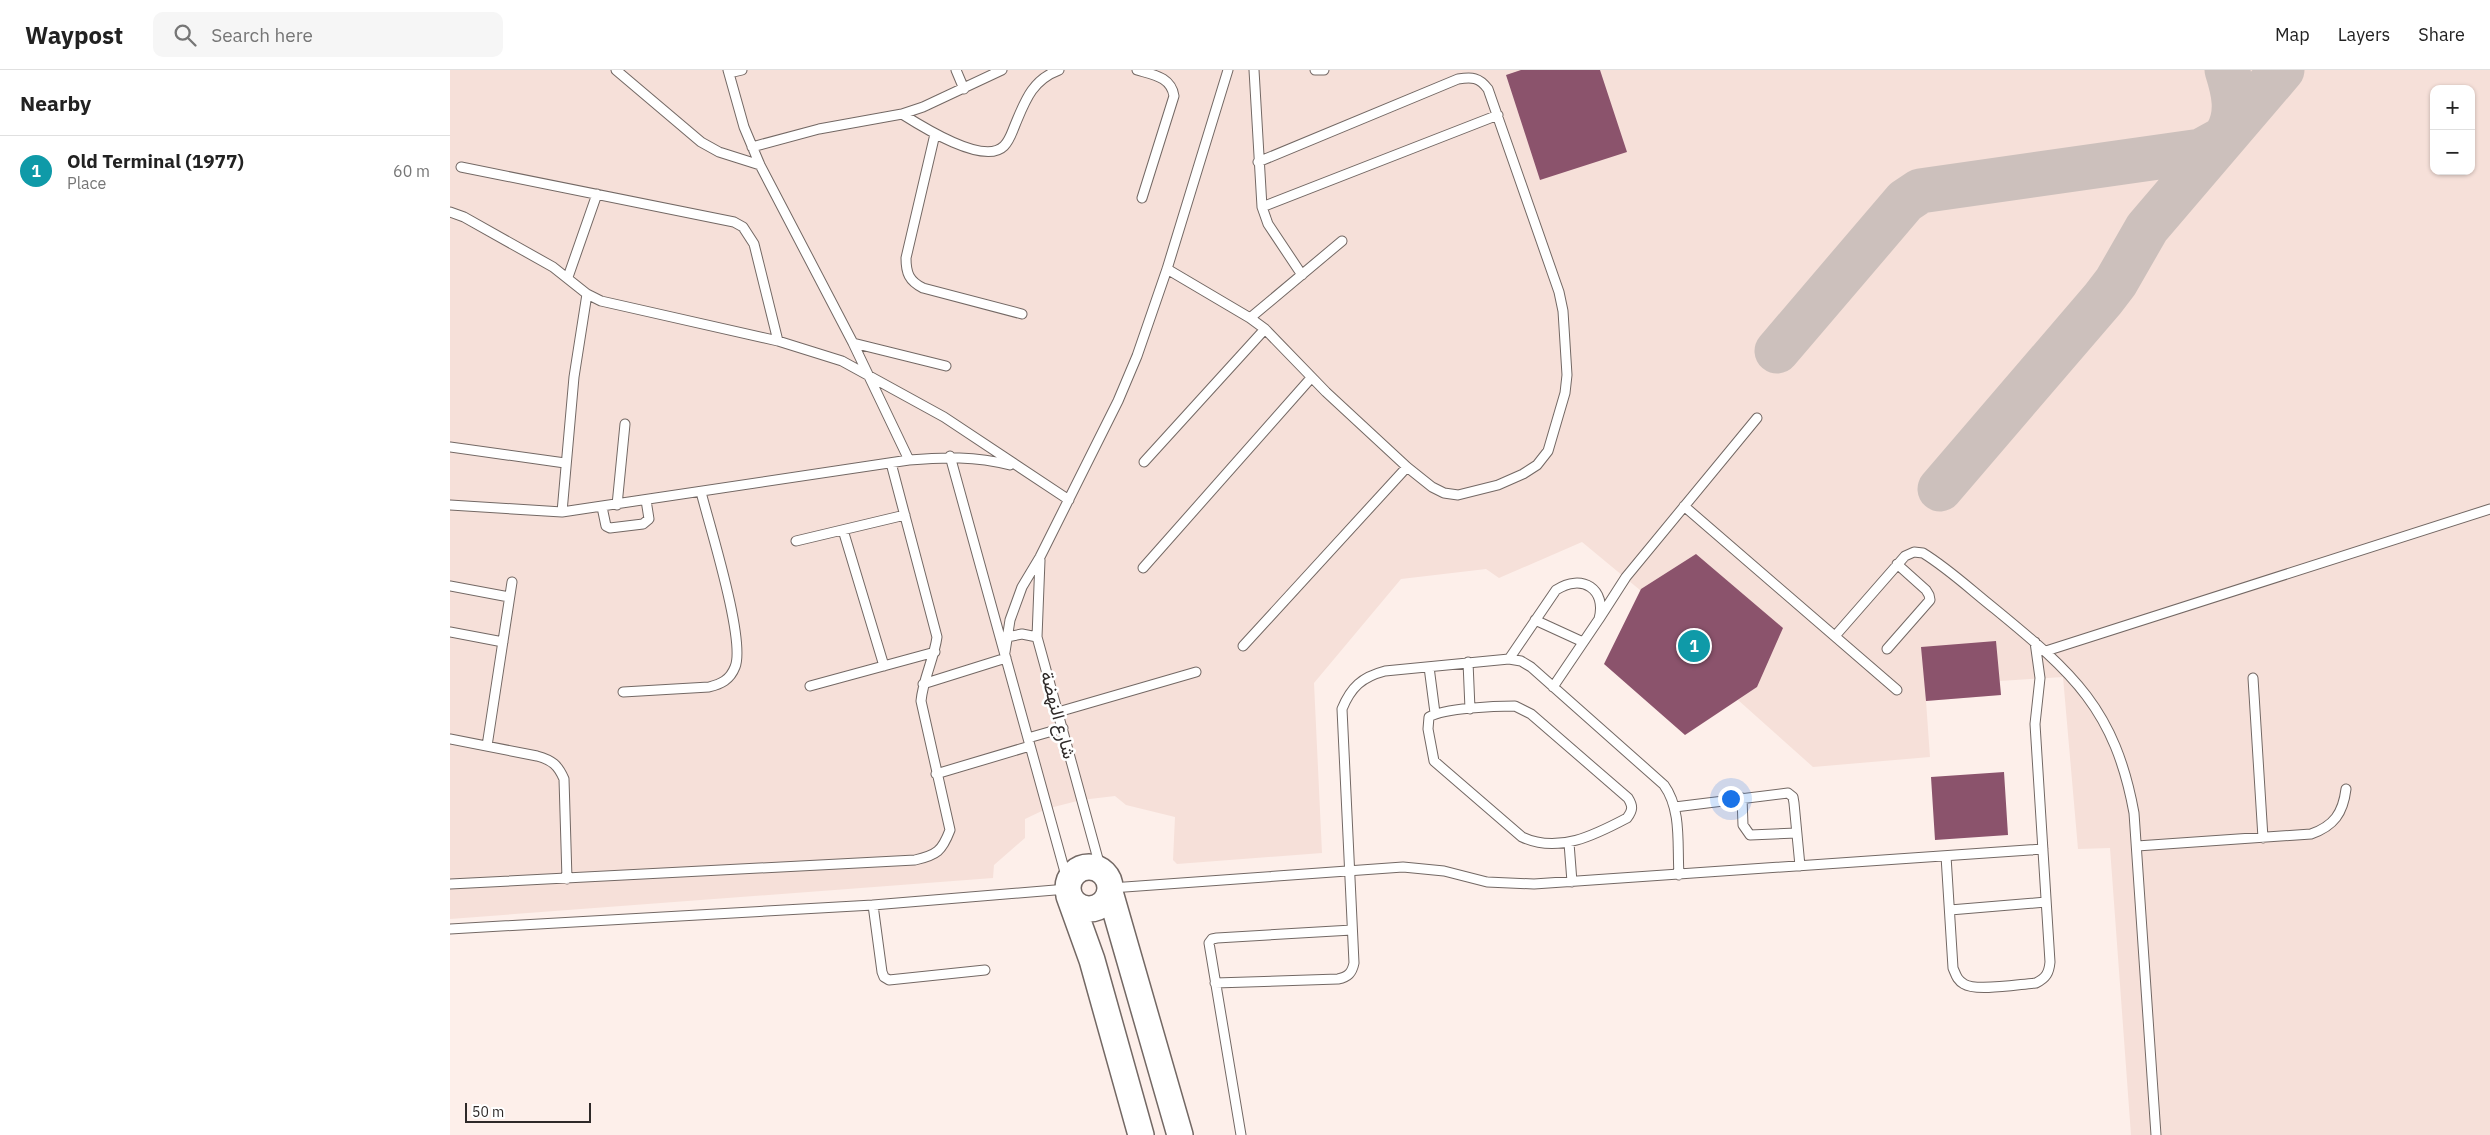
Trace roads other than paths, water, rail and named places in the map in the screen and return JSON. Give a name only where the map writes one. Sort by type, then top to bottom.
[{"type":"main road","points":[[1093,867],[1107,883],[1102,905],[1087,909],[1080,907],[1068,889],[1077,870],[1093,867]]},
{"type":"main road","name":"شارع النهضة","points":[[1107,883],[1180,1135]]},
{"type":"main road","name":"شارع النهضة","points":[[1068,889],[1092,960],[1141,1135]]},
{"type":"lane","points":[[616,70],[701,142],[719,152],[760,165]]},
{"type":"lane","points":[[742,70],[729,72],[752,146],[760,165],[853,343],[909,460]]},
{"type":"lane","points":[[956,70],[964,89]]},
{"type":"lane","points":[[752,146],[819,129],[902,114],[941,101],[1002,70]]},
{"type":"lane","points":[[902,114],[935,134],[982,152],[993,151],[1003,147],[1009,139],[1030,92],[1045,76],[1059,70]]},
{"type":"lane","points":[[1137,70],[1168,82],[1173,88],[1174,96],[1142,198]]},
{"type":"lane","points":[[923,684],[1005,655],[1007,637],[1022,587],[1040,557],[1128,379],[1167,269],[1228,70]]},
{"type":"lane","points":[[1254,70],[1262,207],[1268,224],[1302,275]]},
{"type":"lane","points":[[1315,70],[1324,70]]},
{"type":"lane","points":[[1167,269],[1250,318],[1265,330],[1311,378],[1407,467],[1432,487],[1444,493],[1458,495],[1498,485],[1523,474],[1537,465],[1548,451],[1565,393],[1567,375],[1562,301],[1498,115],[1488,89],[1482,81],[1472,77],[1465,78],[1258,162]]},
{"type":"lane","points":[[1262,207],[1498,115]]},
{"type":"lane","points":[[935,134],[906,258],[906,271],[912,282],[923,288],[1022,314]]},
{"type":"lane","points":[[461,167],[724,219],[743,227],[754,244],[778,341]]},
{"type":"lane","points":[[568,276],[597,194]]},
{"type":"lane","points":[[450,212],[464,217],[568,276],[587,294],[616,306],[778,341],[842,361],[944,417],[1013,465],[1069,500]]},
{"type":"lane","points":[[1250,318],[1342,241]]},
{"type":"lane","points":[[562,512],[574,377],[587,294]]},
{"type":"lane","points":[[1144,462],[1265,330]]},
{"type":"lane","points":[[853,343],[946,366]]},
{"type":"lane","points":[[1143,568],[1311,378]]},
{"type":"lane","points":[[1553,687],[1626,577],[1757,418]]},
{"type":"lane","points":[[617,505],[625,424]]},
{"type":"lane","points":[[450,447],[565,463]]},
{"type":"lane","points":[[450,505],[562,512],[909,460],[950,456],[971,457],[1013,465]]},
{"type":"lane","name":"شارع النهضة","points":[[950,456],[1068,889]]},
{"type":"lane","points":[[453,882],[567,879],[915,860],[932,857],[944,846],[950,830],[921,701],[923,684],[935,652],[937,637],[891,463]]},
{"type":"lane","points":[[1243,646],[1407,467]]},
{"type":"lane","points":[[623,692],[709,687],[721,684],[730,677],[736,666],[737,654],[732,616],[701,492]]},
{"type":"lane","points":[[602,507],[606,526],[610,528],[643,524],[649,519],[646,500]]},
{"type":"lane","points":[[1684,506],[1897,690]]},
{"type":"lane","points":[[2046,651],[2490,509]]},
{"type":"lane","points":[[796,541],[905,515]]},
{"type":"lane","points":[[843,530],[884,666]]},
{"type":"lane","points":[[1835,636],[1897,564],[1914,552],[1923,553],[2046,651],[2084,690],[2103,718],[2118,748],[2128,780],[2137,846],[2156,1135]]},
{"type":"lane","name":"شارع النهضة","points":[[1040,557],[1037,637],[1107,883]]},
{"type":"lane","points":[[1887,649],[1930,600],[1926,590],[1897,564]]},
{"type":"lane","points":[[487,746],[512,582]]},
{"type":"lane","points":[[1509,659],[1556,590],[1565,584],[1575,582],[1586,584],[1594,590],[1600,604],[1599,619]]},
{"type":"lane","points":[[450,586],[509,597]]},
{"type":"lane","points":[[1535,620],[1583,642]]},
{"type":"lane","points":[[450,632],[503,642]]},
{"type":"lane","points":[[1007,637],[1022,634],[1037,637]]},
{"type":"lane","points":[[1946,856],[1953,968],[1957,978],[1965,985],[1976,988],[2036,983],[2044,979],[2049,971],[2035,724],[2040,678],[2035,642]]},
{"type":"lane","points":[[810,686],[935,652]]},
{"type":"lane","points":[[1214,983],[1346,977],[1352,971],[1354,963],[1341,724],[1342,709],[1348,695],[1357,684],[1370,675],[1468,662],[1509,659],[1521,661],[1531,667],[1664,785],[1671,795],[1675,807],[1679,875]]},
{"type":"lane","points":[[1468,662],[1470,709]]},
{"type":"lane","points":[[1429,667],[1435,713]]},
{"type":"lane","points":[[1058,712],[1196,672]]},
{"type":"lane","points":[[2252,678],[2263,838]]},
{"type":"lane","points":[[1516,706],[1523,709],[1628,798],[1632,804],[1632,812],[1627,818],[1594,836],[1569,843],[1531,841],[1522,836],[1439,767],[1432,756],[1428,729],[1429,717],[1435,713],[1470,709],[1516,706]]},
{"type":"lane","points":[[936,774],[1029,742],[1063,728]]},
{"type":"lane","points":[[450,739],[549,759],[559,767],[564,779],[567,879]]},
{"type":"lane","points":[[2137,846],[2311,834],[2325,829],[2337,818],[2344,805],[2346,789]]},
{"type":"lane","points":[[1675,807],[1788,793],[1793,797],[1794,803],[1800,866]]},
{"type":"lane","points":[[1742,798],[1743,826],[1750,835],[1796,833]]},
{"type":"lane","points":[[1569,843],[1572,882]]},
{"type":"lane","points":[[1107,883],[1417,868],[1510,884],[1572,882],[2043,849]]},
{"type":"lane","points":[[450,930],[872,905],[1068,889]]},
{"type":"lane","points":[[1950,910],[2046,902]]},
{"type":"lane","points":[[872,905],[882,972],[889,980],[985,970]]},
{"type":"lane","points":[[1241,1135],[1214,983],[1209,943],[1212,939],[1352,930]]},
{"type":"place","name":"Old Terminal (1977)","points":[[1694,646]]}]
